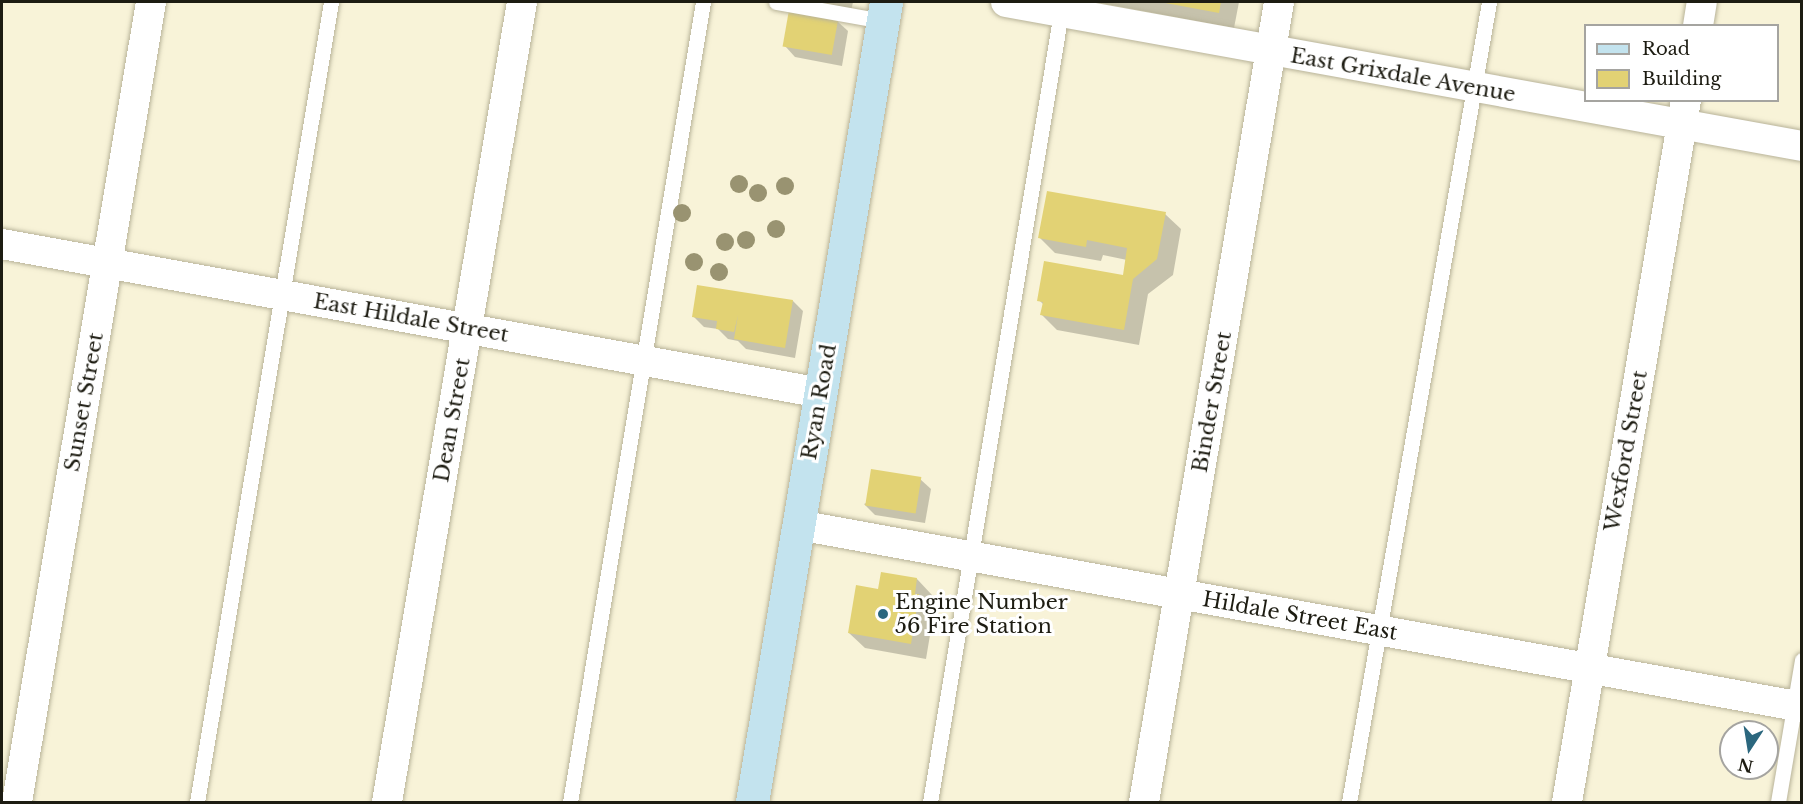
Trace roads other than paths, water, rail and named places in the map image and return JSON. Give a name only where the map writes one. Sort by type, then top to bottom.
[{"type":"street","name":"Sunset Street","points":[[17,802],[151,2]]},
{"type":"street","name":"Dean Street","points":[[387,802],[522,2]]},
{"type":"street","name":"East Grixdale Avenue","points":[[1006,2],[1062,7],[1271,51],[1474,87],[1584,100]]},
{"type":"street","name":"Binder Street","points":[[1144,802],[1279,2]]},
{"type":"street","points":[[1698,24],[1702,2]]},
{"type":"street","name":"Ryan Road","points":[[752,802],[885,11]]},
{"type":"street","name":"East Grixdale Avenue","points":[[1600,102],[1684,112],[1802,147]]},
{"type":"street","name":"Wexford Street","points":[[1567,802],[1684,112]]},
{"type":"street","name":"East Hildale Street","points":[[2,244],[821,393]]},
{"type":"street","name":"Hildale Street East","points":[[798,525],[973,554],[1179,594],[1798,706]]},
{"type":"lane","points":[[197,802],[331,2]]},
{"type":"lane","points":[[570,802],[702,2]]},
{"type":"lane","points":[[776,2],[885,11]]},
{"type":"lane","points":[[1349,802],[1377,630],[1489,2]]},
{"type":"lane","points":[[930,802],[1062,7]]},
{"type":"lane","points":[[1778,802],[1798,706],[1802,660]]},
{"type":"place","name":"Engine Number 56 Fire Station","points":[[883,614]]}]
